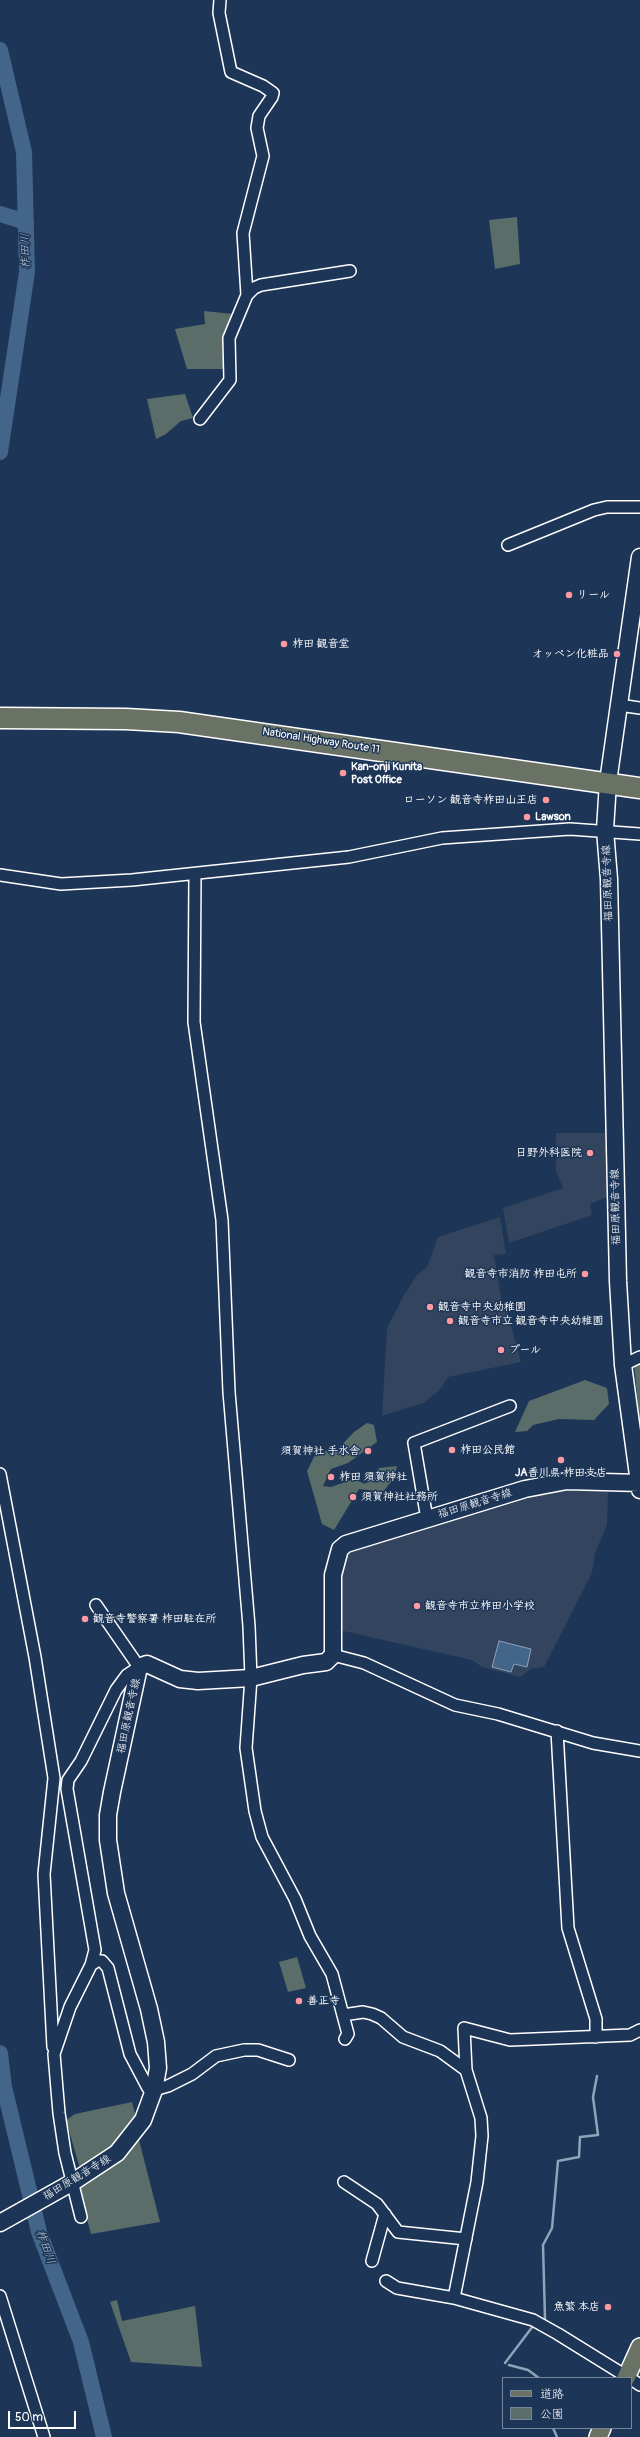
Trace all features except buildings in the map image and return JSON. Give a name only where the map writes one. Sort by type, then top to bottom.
[{"type":"highway","name":"National Highway Route 11","points":[[0,718],[126,718],[179,722],[608,782],[640,788]]},
{"type":"main road","name":"福田原観音寺線","points":[[0,2223],[73,2182],[117,2153],[131,2138],[143,2120],[154,2090],[158,2068],[156,2042],[149,2009],[116,1893],[108,1840],[111,1800],[139,1667],[146,1664],[180,1679],[198,1681],[251,1678],[303,1665],[326,1662],[333,1655],[333,1575],[340,1549],[354,1540],[525,1489],[567,1481],[640,1485],[623,1365],[618,1281],[609,879],[605,830],[608,782],[640,557]]},
{"type":"main road","points":[[631,2377],[640,2347]]},
{"type":"street","points":[[220,0],[219,13],[231,72],[264,86],[273,93],[272,97],[259,116],[257,128],[262,162],[243,233],[247,295]]},
{"type":"street","points":[[200,419],[230,380],[229,338],[247,295],[254,288],[261,285],[350,270]]},
{"type":"street","points":[[508,546],[594,510],[607,507],[640,507]]},
{"type":"street","points":[[619,705],[640,708]]},
{"type":"street","points":[[0,877],[61,884],[195,874],[349,857],[442,838],[570,829],[605,830],[640,834]]},
{"type":"street","points":[[195,874],[194,1022],[222,1220],[229,1392],[242,1535],[251,1678],[246,1748],[254,1811],[262,1837],[295,1899],[310,1936],[332,1974],[348,2034],[345,2039]]},
{"type":"street","points":[[623,1365],[640,1357]]},
{"type":"street","points":[[427,1519],[414,1443],[510,1406]]},
{"type":"street","points":[[0,1474],[35,1657],[54,1778],[44,1874],[54,2054],[60,2120],[65,2153],[81,2217]]},
{"type":"street","points":[[54,2054],[70,2007],[91,1966],[95,1950],[67,1789],[68,1780],[81,1761],[116,1690],[127,1675],[139,1667],[96,1605]]},
{"type":"street","points":[[333,1655],[364,1663],[455,1705],[557,1731],[593,1743],[640,1751]]},
{"type":"street","points":[[557,1731],[568,1928],[596,2018],[596,2037]]},
{"type":"street","points":[[54,1778],[68,1780]]},
{"type":"street","points":[[91,1966],[97,1961],[102,1961],[108,1968],[130,2054],[148,2088],[154,2090],[184,2079],[216,2056],[244,2050],[258,2050],[289,2060]]},
{"type":"street","points":[[343,2015],[363,2012],[381,2018],[403,2037],[440,2051],[466,2070]]},
{"type":"street","points":[[454,2298],[477,2182],[482,2136],[480,2118],[466,2070],[464,2028],[510,2040],[630,2035],[640,2030]]},
{"type":"street","points":[[344,2182],[377,2204],[398,2232],[466,2239]]},
{"type":"street","points":[[372,2261],[385,2214]]},
{"type":"street","points":[[386,2281],[397,2288],[454,2298],[533,2320],[627,2377]]},
{"type":"street","points":[[0,2296],[44,2437]]},
{"type":"shaded area","points":[[556,1133],[608,1133],[609,1196],[590,1204],[592,1215],[509,1243],[503,1208],[563,1188],[556,1171]]},
{"type":"shaded area","name":"観音寺市立 観音寺中央幼稚園","points":[[500,1217],[506,1254],[494,1255],[502,1303],[505,1303],[521,1362],[448,1377],[439,1391],[423,1403],[382,1416],[387,1328],[404,1295],[417,1275],[427,1267],[438,1237]]},
{"type":"shaded area","points":[[590,1490],[608,1492],[607,1525],[595,1553],[592,1573],[544,1667],[531,1669],[520,1677],[482,1667],[472,1660],[339,1630],[343,1563],[348,1554],[383,1541],[550,1492]]},
{"type":"shaded area","points":[[499,1641],[531,1649],[527,1667],[514,1664],[511,1672],[492,1667]]},
{"type":"green space","points":[[517,217],[520,264],[495,269],[489,220]]},
{"type":"green space","points":[[204,311],[233,314],[223,340],[225,369],[187,369],[175,329],[205,324]]},
{"type":"green space","points":[[185,394],[193,418],[181,421],[166,434],[156,439],[147,399]]},
{"type":"green space","points":[[640,1362],[640,1425],[634,1364]]},
{"type":"green space","points":[[585,1380],[607,1388],[609,1404],[594,1420],[559,1419],[533,1425],[527,1431],[515,1432],[529,1401]]},
{"type":"green space","points":[[367,1423],[374,1425],[377,1442],[348,1463],[331,1469],[323,1486],[331,1487],[354,1479],[365,1484],[379,1468],[397,1466],[394,1478],[383,1492],[359,1489],[334,1530],[322,1524],[307,1471],[316,1453],[338,1449],[354,1432]]},
{"type":"green space","points":[[297,1957],[306,1988],[288,1992],[279,1962]]},
{"type":"green space","points":[[132,2102],[136,2118],[121,2138],[107,2152],[80,2169],[66,2120],[75,2114]]},
{"type":"green space","points":[[139,2140],[160,2222],[91,2234],[79,2188],[123,2158]]},
{"type":"green space","points":[[117,2300],[122,2321],[195,2306],[202,2367],[131,2362],[110,2302]]},
{"type":"waterway","name":"柞田川","points":[[0,50],[24,152],[27,272],[0,452]]},
{"type":"waterway","points":[[0,214],[26,222]]},
{"type":"waterway","name":"柞田川","points":[[0,2053],[4,2087],[39,2232],[81,2342],[104,2437]]},
{"type":"waterway","points":[[545,2319],[543,2245],[552,2228],[558,2161],[579,2157],[580,2137],[598,2135],[593,2097],[597,2076]]},
{"type":"waterway","points":[[505,2363],[533,2326]]},
{"type":"waterway","points":[[509,2365],[528,2370],[538,2377]]},
{"type":"waterway","points":[[553,2429],[557,2437]]},
{"type":"place","name":"リール","points":[[569,595]]},
{"type":"place","name":"柞田 観音堂","points":[[284,644]]},
{"type":"place","name":"オッペン化粧品","points":[[617,654]]},
{"type":"place","name":"Kan-onji Kunita Post Office","points":[[343,773]]},
{"type":"place","name":"ローソン 観音寺柞田山王店","points":[[546,800]]},
{"type":"place","name":"Lawson","points":[[527,817]]},
{"type":"place","name":"日野外科医院","points":[[590,1153]]},
{"type":"place","name":"観音寺市消防 柞田屯所","points":[[585,1274]]},
{"type":"place","name":"観音寺中央幼稚園","points":[[430,1307]]},
{"type":"place","name":"観音寺市立 観音寺中央幼稚園","points":[[450,1321]]},
{"type":"place","name":"プール","points":[[501,1350]]},
{"type":"place","name":"柞田公民館","points":[[452,1450]]},
{"type":"place","name":"須賀神社 手水舎","points":[[368,1451]]},
{"type":"place","name":"JA香川県 柞田支店","points":[[561,1460]]},
{"type":"place","name":"柞田 須賀神社","points":[[331,1477]]},
{"type":"place","name":"須賀神社社務所","points":[[353,1497]]},
{"type":"place","name":"観音寺市立柞田小学校","points":[[417,1606]]},
{"type":"place","name":"観音寺警察署 柞田駐在所","points":[[85,1619]]},
{"type":"place","name":"善正寺","points":[[299,2001]]},
{"type":"place","name":"魚繁 本店","points":[[608,2307]]}]
